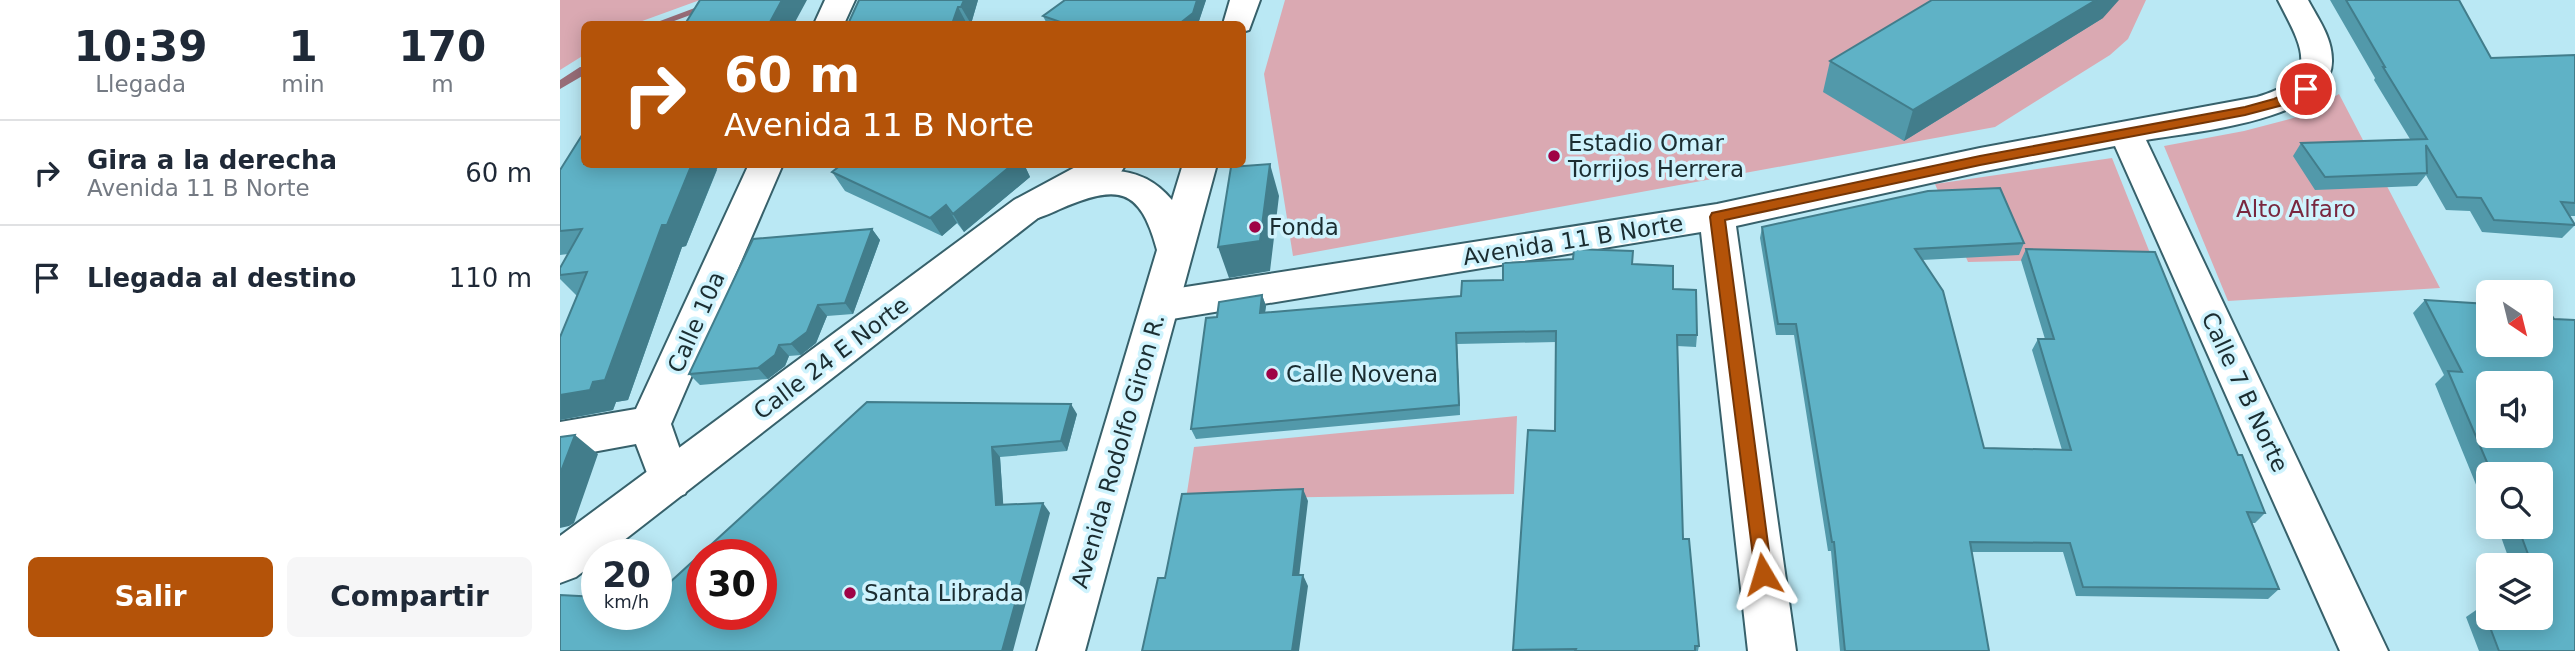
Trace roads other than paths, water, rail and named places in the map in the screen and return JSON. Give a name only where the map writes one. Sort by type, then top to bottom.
[{"type":"street","points":[[830,21],[840,0]]},
{"type":"street","points":[[1239,21],[1245,0]]},
{"type":"street","name":"Avenida 11 B Norte","points":[[1160,306],[1717,217],[1980,160],[2245,111],[2306,89],[2315,72],[2315,46],[2293,0]]},
{"type":"street","name":"Calle 7 B Norte","points":[[2126,133],[2364,651]]},
{"type":"street","name":"Calle 10a","points":[[650,424],[764,168]]},
{"type":"street","points":[[1026,208],[1074,168]]},
{"type":"street","name":"Calle 24 E Norte","points":[[560,562],[1026,208],[1101,168]]},
{"type":"street","name":"Avenida Rodolfo Giron R.","points":[[1061,651],[1199,168]]},
{"type":"street","points":[[1026,208],[1095,181],[1121,183],[1144,191],[1156,202],[1164,214],[1176,252]]},
{"type":"street","points":[[1717,217],[1772,651]]},
{"type":"street","points":[[560,440],[650,424],[670,481]]},
{"type":"waterway","points":[[666,21],[726,0]]},
{"type":"waterway","points":[[560,85],[581,72]]},
{"type":"place","name":"Estadio Omar Torrijos Herrera","points":[[1554,156]]},
{"type":"place","name":"Fonda","points":[[1255,227]]},
{"type":"place","name":"Calle Novena","points":[[1272,374]]},
{"type":"place","name":"Santa Librada","points":[[850,593]]},
{"type":"park label","name":"Alto Alfaro","points":[[2296,209]]}]
